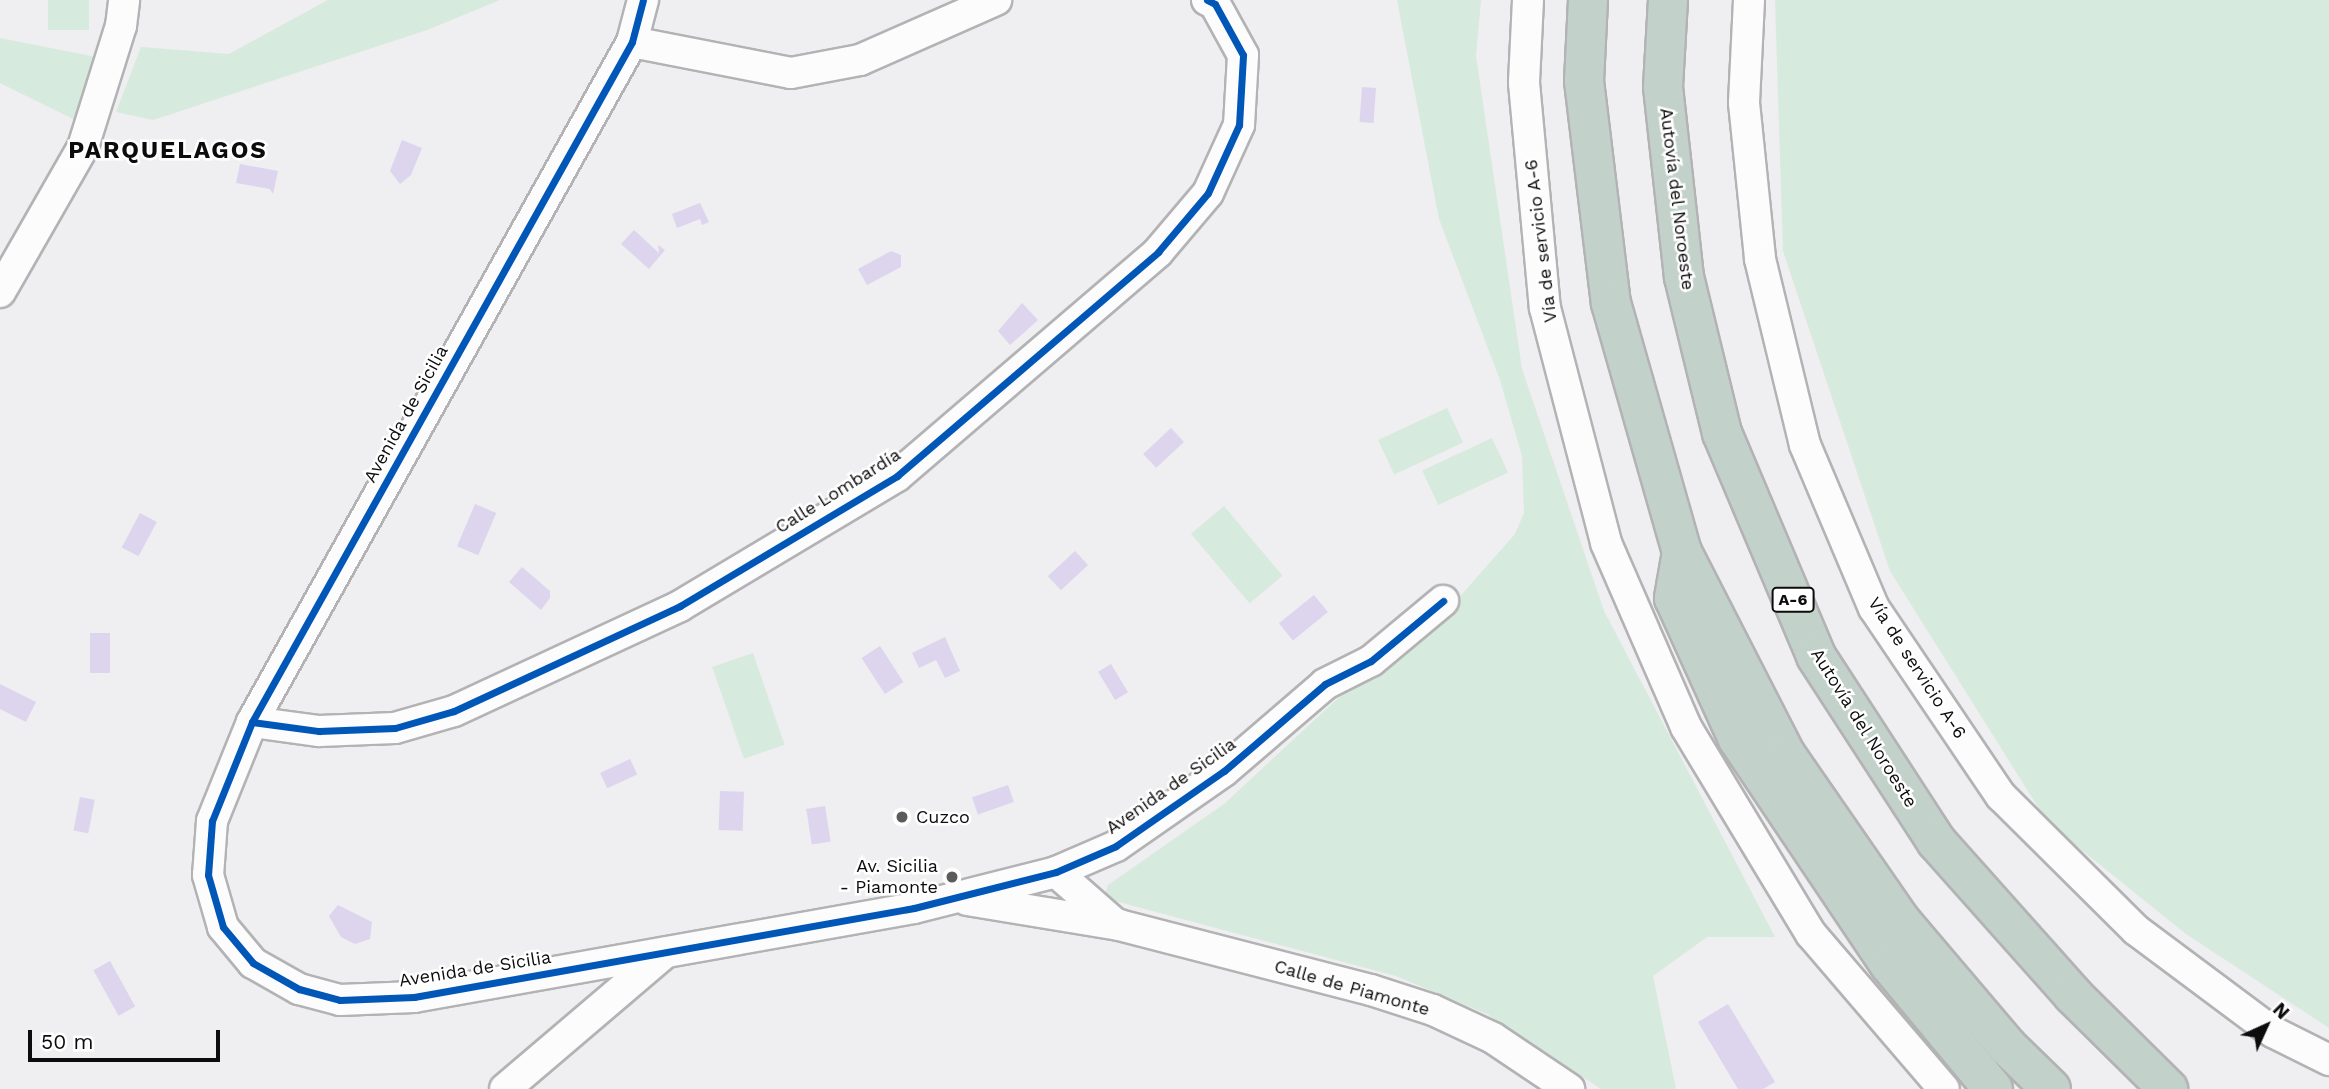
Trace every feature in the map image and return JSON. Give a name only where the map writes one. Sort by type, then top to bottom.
[{"type":"highway","points":[[1588,0],[1584,81],[1611,303],[1682,552],[1786,755],[1901,921],[2008,1047],[2051,1089]]},
{"type":"highway","name":"Autovía del Noroeste","points":[[1668,0],[1663,87],[1685,276],[1722,433],[1816,656],[1936,841],[2073,995],[2168,1089]]},
{"type":"highway","points":[[1682,552],[1674,598],[1738,739],[1890,965],[1993,1089]]},
{"type":"street","points":[[0,292],[83,147],[121,26],[124,0]]},
{"type":"street","name":"Avenida de Sicilia","points":[[643,0],[632,42],[252,722],[212,821],[208,875],[223,927],[253,963],[299,989],[340,1000],[414,997],[958,898],[1056,872],[1116,846],[1224,771],[1325,684],[1371,661],[1443,601]]},
{"type":"street","points":[[632,42],[791,73],[860,60],[996,0]]},
{"type":"street","name":"Calle Lombardía","points":[[252,722],[319,731],[394,728],[454,711],[680,606],[897,476],[1158,252],[1208,193],[1239,125],[1243,54],[1215,4],[1207,0]]},
{"type":"street","name":"Vía de servicio A-6","points":[[1528,0],[1524,82],[1545,308],[1606,543],[1686,727],[1811,934],[1944,1089]]},
{"type":"street","name":"Vía de servicio A-6","points":[[1749,0],[1744,103],[1759,259],[1805,446],[1874,608],[2001,796],[2126,920],[2273,1031],[2329,1060]]},
{"type":"street","name":"Calle de Piamonte","points":[[1056,872],[1090,906],[1119,925]]},
{"type":"street","name":"Calle de Piamonte","points":[[958,898],[1119,925],[1433,1010],[1493,1038],[1569,1089]]},
{"type":"street","points":[[505,1089],[665,952]]},
{"type":"green space","points":[[48,0],[89,0],[89,30],[48,30]]},
{"type":"green space","points":[[328,0],[500,0],[427,30],[153,120],[116,112],[141,47],[229,54]]},
{"type":"green space","points":[[1397,0],[1481,0],[1476,56],[1522,369],[1604,611],[1775,937],[1707,937],[1653,976],[1676,1089],[1601,1089],[1487,1014],[1396,976],[1104,898],[1108,885],[1224,804],[1362,676],[1449,609],[1515,534],[1524,513],[1522,456],[1500,380],[1439,219]]},
{"type":"green space","points":[[1775,0],[2329,0],[2329,1028],[2186,934],[2048,823],[1890,571],[1783,251]]},
{"type":"green space","points":[[0,38],[96,57],[75,120],[0,83]]},
{"type":"green space","points":[[1447,408],[1463,442],[1394,475],[1378,440]]},
{"type":"green space","points":[[1492,438],[1508,472],[1438,505],[1422,471]]},
{"type":"green space","points":[[1224,506],[1282,576],[1250,603],[1191,534]]},
{"type":"green space","points":[[753,653],[785,745],[744,759],[712,667]]},
{"type":"shaded area","points":[[1362,87],[1376,88],[1374,123],[1360,122]]},
{"type":"shaded area","points":[[402,140],[422,148],[411,175],[400,184],[390,171]]},
{"type":"shaded area","points":[[240,164],[278,171],[273,194],[270,189],[236,183]]},
{"type":"shaded area","points":[[700,203],[709,222],[702,225],[700,219],[677,228],[672,214]]},
{"type":"shaded area","points":[[634,230],[659,253],[658,245],[665,250],[649,269],[621,244]]},
{"type":"shaded area","points":[[891,251],[901,255],[901,267],[867,285],[858,269]]},
{"type":"shaded area","points":[[1022,303],[1038,320],[1010,345],[998,331]]},
{"type":"shaded area","points":[[1171,428],[1184,442],[1156,468],[1143,454]]},
{"type":"shaded area","points":[[475,504],[496,513],[478,555],[457,546]]},
{"type":"shaded area","points":[[140,513],[157,522],[138,556],[122,547]]},
{"type":"shaded area","points":[[1075,551],[1088,565],[1061,590],[1048,576]]},
{"type":"shaded area","points":[[522,567],[550,591],[550,598],[541,610],[509,582]]},
{"type":"shaded area","points":[[1314,595],[1328,612],[1293,640],[1279,623]]},
{"type":"shaded area","points":[[90,633],[110,633],[110,673],[90,673]]},
{"type":"shaded area","points":[[945,637],[960,671],[945,678],[936,660],[919,668],[912,653]]},
{"type":"shaded area","points":[[880,646],[903,682],[885,694],[862,658]]},
{"type":"shaded area","points":[[1111,664],[1128,692],[1115,700],[1098,672]]},
{"type":"shaded area","points":[[0,684],[36,702],[26,722],[0,709]]},
{"type":"shaded area","points":[[630,759],[637,774],[607,788],[600,773]]},
{"type":"shaded area","points":[[1008,785],[1014,802],[978,814],[972,797]]},
{"type":"shaded area","points":[[720,791],[744,792],[743,831],[719,830]]},
{"type":"shaded area","points":[[80,797],[95,800],[88,833],[74,830]]},
{"type":"shaded area","points":[[825,806],[831,842],[812,845],[806,809]]},
{"type":"shaded area","points":[[338,905],[372,922],[370,939],[355,944],[341,937],[329,916]]},
{"type":"shaded area","points":[[110,961],[135,1006],[119,1016],[93,970]]},
{"type":"shaded area","points":[[1728,1004],[1775,1082],[1763,1089],[1738,1089],[1698,1022]]},
{"type":"cycle path","points":[[643,0],[632,42],[252,722],[212,821],[208,875],[223,927],[253,963],[299,989],[340,1000],[414,997],[914,908],[1056,872],[1116,846],[1224,771],[1325,684],[1371,661],[1443,601]]},
{"type":"cycle path","points":[[252,722],[319,731],[395,728],[454,711],[680,606],[897,476],[1158,252],[1208,193],[1239,125],[1243,55],[1215,4],[1207,0]]},
{"type":"place","name":"Cuzco","points":[[902,817]]},
{"type":"place","name":"Av. Sicilia - Piamonte","points":[[952,877]]},
{"type":"district","name":"PARQUELAGOS","points":[[168,151]]}]
